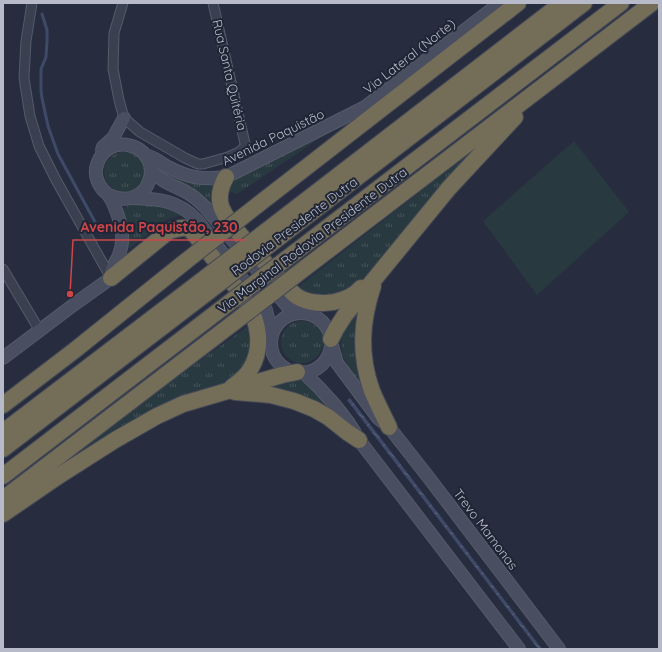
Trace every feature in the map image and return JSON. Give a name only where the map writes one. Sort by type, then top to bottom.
[{"type":"highway","points":[[3,405],[75,350],[258,204],[518,3]]},
{"type":"highway","name":"Rodovia Presidente Dutra","points":[[278,231],[562,3]]},
{"type":"highway","name":"Rodovia Presidente Dutra","points":[[3,432],[205,286],[584,3]]},
{"type":"highway","name":"Via Marginal Rodovia Presidente Dutra","points":[[3,476],[621,3]]},
{"type":"highway","points":[[3,499],[652,3]]},
{"type":"highway","points":[[331,342],[342,319],[449,188],[546,84]]},
{"type":"highway","points":[[226,177],[221,187],[220,204],[228,220],[276,275],[297,296],[305,300],[324,303],[341,300],[350,297],[359,291],[366,283],[376,276]]},
{"type":"highway","points":[[111,278],[169,231],[187,228],[190,230],[246,302],[252,311],[257,326],[259,345],[258,353],[251,369],[242,379],[226,392]]},
{"type":"highway","points":[[376,276],[367,306],[362,338],[363,355],[372,391],[389,427]]},
{"type":"highway","name":"Rodovia Presidente Dutra","points":[[3,450],[205,286]]},
{"type":"highway","points":[[3,391],[31,373],[75,350]]},
{"type":"highway","points":[[3,514],[56,477],[157,416],[183,404],[282,375],[300,372]]},
{"type":"highway","points":[[226,392],[271,395],[294,401],[314,409],[328,417],[359,440]]},
{"type":"main road","name":"Via Lateral (Norte)","points":[[352,114],[365,107],[500,3]]},
{"type":"main road","name":"Avenida Paquistão","points":[[100,157],[108,149],[120,144],[132,146],[142,151],[145,155],[151,156],[168,167],[189,176],[202,179],[226,177],[352,114]]},
{"type":"main road","points":[[3,358],[111,278],[112,269],[119,256],[122,238],[121,229],[109,196],[100,187],[96,178],[96,166],[103,147],[113,138],[124,118]]},
{"type":"main road","points":[[133,198],[145,189],[151,176],[150,163],[145,155]]},
{"type":"main road","points":[[151,170],[166,183],[187,192],[199,200],[288,307],[312,314],[323,322],[330,332],[330,351],[324,362],[315,369],[300,372]]},
{"type":"main road","points":[[109,196],[122,200],[133,198],[160,199],[181,207],[191,214],[266,310],[272,335]]},
{"type":"main road","points":[[301,312],[286,316],[275,328],[271,342],[275,357],[280,364],[286,368],[300,372],[313,381],[353,428],[359,440],[519,649]]},
{"type":"main road","name":"Trevo Mamonas","points":[[331,342],[338,363],[378,418],[389,427],[429,478],[559,649]]},
{"type":"street","points":[[32,3],[26,41],[24,78],[30,116],[39,146],[56,180],[111,278]]},
{"type":"street","points":[[123,3],[114,33],[113,69],[118,100],[124,118]]},
{"type":"street","name":"Rua Santa Quitéria","points":[[124,118],[140,132],[198,164],[228,157],[240,152],[246,147],[213,3]]},
{"type":"street","points":[[3,270],[40,331]]},
{"type":"green space","points":[[338,126],[237,194],[225,190],[230,182],[238,176]]},
{"type":"green space","points":[[574,141],[629,212],[537,295],[483,221]]},
{"type":"green space","points":[[124,152],[132,154],[138,158],[142,164],[144,172],[142,180],[138,186],[132,190],[124,192],[116,190],[110,186],[106,180],[104,172],[106,164],[110,158],[116,154]]},
{"type":"green space","points":[[471,152],[353,290],[334,294],[315,294],[298,287]]},
{"type":"green space","points":[[162,170],[198,183],[214,185],[215,207],[196,191],[166,175]]},
{"type":"green space","points":[[149,204],[172,209],[183,215],[171,218],[162,223],[130,248],[126,247],[122,211],[126,206]]},
{"type":"green space","points":[[361,307],[364,389],[349,368],[341,353],[343,352],[343,333],[349,322]]},
{"type":"green space","points":[[298,321],[306,321],[314,324],[320,330],[323,342],[320,354],[314,360],[306,363],[298,363],[290,360],[284,354],[281,346],[281,338],[284,330],[290,324]]},
{"type":"green space","points":[[248,326],[251,337],[250,349],[239,371],[242,373],[236,378],[44,479],[184,372]]},
{"type":"green space","points":[[292,381],[306,381],[332,410],[262,390]]},
{"type":"water","points":[[350,398],[542,649],[538,649],[347,400]]},
{"type":"waterway","points":[[42,14],[47,30],[47,41],[46,57],[41,69],[41,91],[48,126],[58,154],[101,233]]},
{"type":"place","name":"Avenida Paquistão, 230","points":[[70,294]]}]
